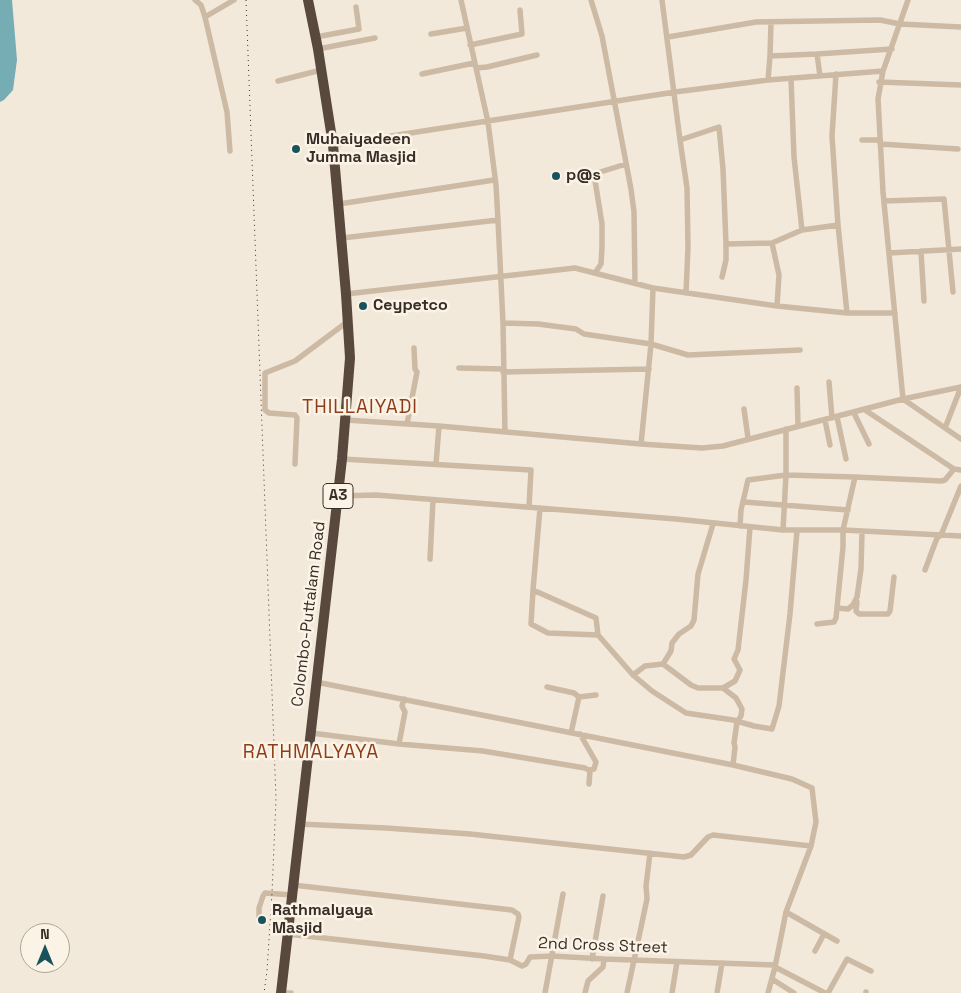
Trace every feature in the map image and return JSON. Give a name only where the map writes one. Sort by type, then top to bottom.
[{"type":"highway","name":"Colombo-Puttalam Road","points":[[281,993],[338,496],[350,358],[342,238],[333,145],[322,70],[308,0]]},
{"type":"street","points":[[195,0],[201,4],[205,18],[226,112],[230,150]]},
{"type":"street","points":[[205,18],[234,0]]},
{"type":"street","points":[[461,0],[488,122],[494,180],[503,323],[505,432]]},
{"type":"street","points":[[592,0],[602,36],[634,212],[636,283]]},
{"type":"street","points":[[662,0],[687,188],[688,247],[686,293]]},
{"type":"street","points":[[903,399],[884,201],[878,99],[879,82],[908,0]]},
{"type":"street","points":[[316,38],[359,29],[356,7]]},
{"type":"street","points":[[470,45],[522,34],[520,10]]},
{"type":"street","points":[[668,37],[756,22],[880,20],[900,24],[961,27]]},
{"type":"street","points":[[768,80],[771,22]]},
{"type":"street","points":[[432,34],[466,28]]},
{"type":"street","points":[[318,49],[375,38]]},
{"type":"street","points":[[770,56],[892,48]]},
{"type":"street","points":[[818,54],[820,76]]},
{"type":"street","points":[[422,74],[475,65],[487,67],[537,55]]},
{"type":"street","points":[[278,80],[322,70]]},
{"type":"street","points":[[333,145],[675,92],[768,80],[883,71]]},
{"type":"street","points":[[836,74],[832,136],[838,225],[847,312]]},
{"type":"street","points":[[791,78],[794,157],[802,230]]},
{"type":"street","points":[[879,82],[961,85]]},
{"type":"street","points":[[406,134],[488,122]]},
{"type":"street","points":[[680,140],[719,127],[726,244],[726,260],[722,276]]},
{"type":"street","points":[[862,140],[958,149]]},
{"type":"street","points":[[595,273],[601,264],[602,224],[594,174],[626,164]]},
{"type":"street","points":[[339,204],[494,180]]},
{"type":"street","points":[[884,201],[944,199],[953,292]]},
{"type":"street","points":[[342,238],[498,220]]},
{"type":"street","points":[[726,244],[772,242],[802,230],[838,225]]},
{"type":"street","points":[[772,242],[779,275],[777,306]]},
{"type":"street","points":[[889,253],[961,249]]},
{"type":"street","points":[[921,251],[924,301]]},
{"type":"street","points":[[346,294],[575,268],[653,288],[777,306],[847,312],[895,313]]},
{"type":"street","points":[[641,444],[652,344],[653,288]]},
{"type":"street","points":[[295,464],[297,418],[295,415],[269,413],[265,410],[265,373],[295,360],[347,322]]},
{"type":"street","points":[[503,323],[538,324],[576,329],[584,334],[652,344],[688,355],[800,350]]},
{"type":"street","points":[[407,424],[417,372],[415,369],[414,348]]},
{"type":"street","points":[[460,368],[503,370],[649,368]]},
{"type":"street","points":[[829,382],[835,418],[846,459]]},
{"type":"street","points":[[346,420],[702,448],[723,446],[903,399],[961,387]]},
{"type":"street","points":[[945,428],[961,387]]},
{"type":"street","points":[[797,388],[798,426]]},
{"type":"street","points":[[903,399],[961,439]]},
{"type":"street","points":[[744,409],[748,438]]},
{"type":"street","points":[[865,410],[954,469],[961,470]]},
{"type":"street","points":[[854,412],[870,444]]},
{"type":"street","points":[[825,420],[830,445]]},
{"type":"street","points":[[436,464],[439,426]]},
{"type":"street","points":[[782,530],[786,475],[786,429]]},
{"type":"street","points":[[342,459],[531,470],[530,507]]},
{"type":"street","points":[[740,526],[741,510],[748,480],[786,475],[941,481],[945,480],[954,469]]},
{"type":"street","points":[[818,624],[834,622],[836,618],[843,530],[855,477]]},
{"type":"street","points":[[925,570],[937,538],[941,535],[961,486]]},
{"type":"street","points":[[338,496],[376,495],[676,519],[782,530],[843,530],[961,536]]},
{"type":"street","points":[[430,559],[432,500]]},
{"type":"street","points":[[744,502],[848,510]]},
{"type":"street","points":[[540,508],[531,624],[548,633],[598,635]]},
{"type":"street","points":[[663,664],[672,643],[679,634],[691,626],[694,620],[698,574],[713,524]]},
{"type":"street","points":[[633,675],[644,666],[663,664],[698,688],[724,688],[735,681],[740,670],[734,659],[738,650],[750,527]]},
{"type":"street","points":[[533,590],[596,618],[598,635],[633,675],[652,691],[686,713],[733,720],[769,730],[772,729],[779,706],[790,614],[797,530]]},
{"type":"street","points":[[862,532],[861,569],[856,611],[859,614],[888,614],[894,577]]},
{"type":"street","points":[[837,608],[848,609],[853,605],[857,597]]},
{"type":"street","points":[[316,682],[733,765],[792,779],[812,788],[816,822],[810,846],[786,912],[768,993]]},
{"type":"street","points":[[547,687],[574,692],[579,697]]},
{"type":"street","points":[[724,688],[736,698],[742,709],[742,716],[737,722],[733,765]]},
{"type":"street","points":[[579,697],[596,695]]},
{"type":"street","points":[[571,733],[579,697]]},
{"type":"street","points":[[400,744],[405,712],[402,706],[404,699]]},
{"type":"street","points":[[311,733],[400,744],[483,751],[594,770],[596,762],[580,734]]},
{"type":"street","points":[[589,770],[591,774],[589,784]]},
{"type":"street","points":[[299,824],[470,834],[684,857],[691,855],[708,837],[713,835],[810,846]]},
{"type":"street","points":[[627,993],[647,898],[646,886],[650,853]]},
{"type":"street","points":[[259,917],[259,908],[266,893],[293,890],[512,910],[519,917],[510,960]]},
{"type":"street","points":[[545,993],[563,894]]},
{"type":"street","points":[[592,959],[603,896]]},
{"type":"street","points":[[786,912],[837,941]]},
{"type":"street","name":"2nd Cross Street","points":[[288,934],[484,956],[510,960],[524,965],[530,957],[552,956],[775,966]]},
{"type":"street","points":[[815,951],[824,934]]},
{"type":"street","points":[[585,993],[588,981],[603,967],[604,959]]},
{"type":"street","points":[[775,966],[826,993],[847,959],[871,971]]},
{"type":"street","points":[[672,993],[677,962]]},
{"type":"street","points":[[717,993],[722,963]]},
{"type":"street","points":[[772,979],[794,993]]},
{"type":"street","points":[[281,993],[291,993]]},
{"type":"water","points":[[0,0],[12,0],[17,60],[13,90],[0,102]]},
{"type":"railway","points":[[246,0],[276,799],[272,893],[264,993]]},
{"type":"place","name":"Muhaiyadeen Jumma Masjid","points":[[296,149]]},
{"type":"place","name":"p@s","points":[[556,176]]},
{"type":"place","name":"Ceypetco","points":[[363,306]]},
{"type":"place","name":"Rathmalyaya Masjid","points":[[262,920]]},
{"type":"district","name":"THILLAIYADI","points":[[360,408]]},
{"type":"district","name":"RATHMALYAYA","points":[[311,753]]}]
